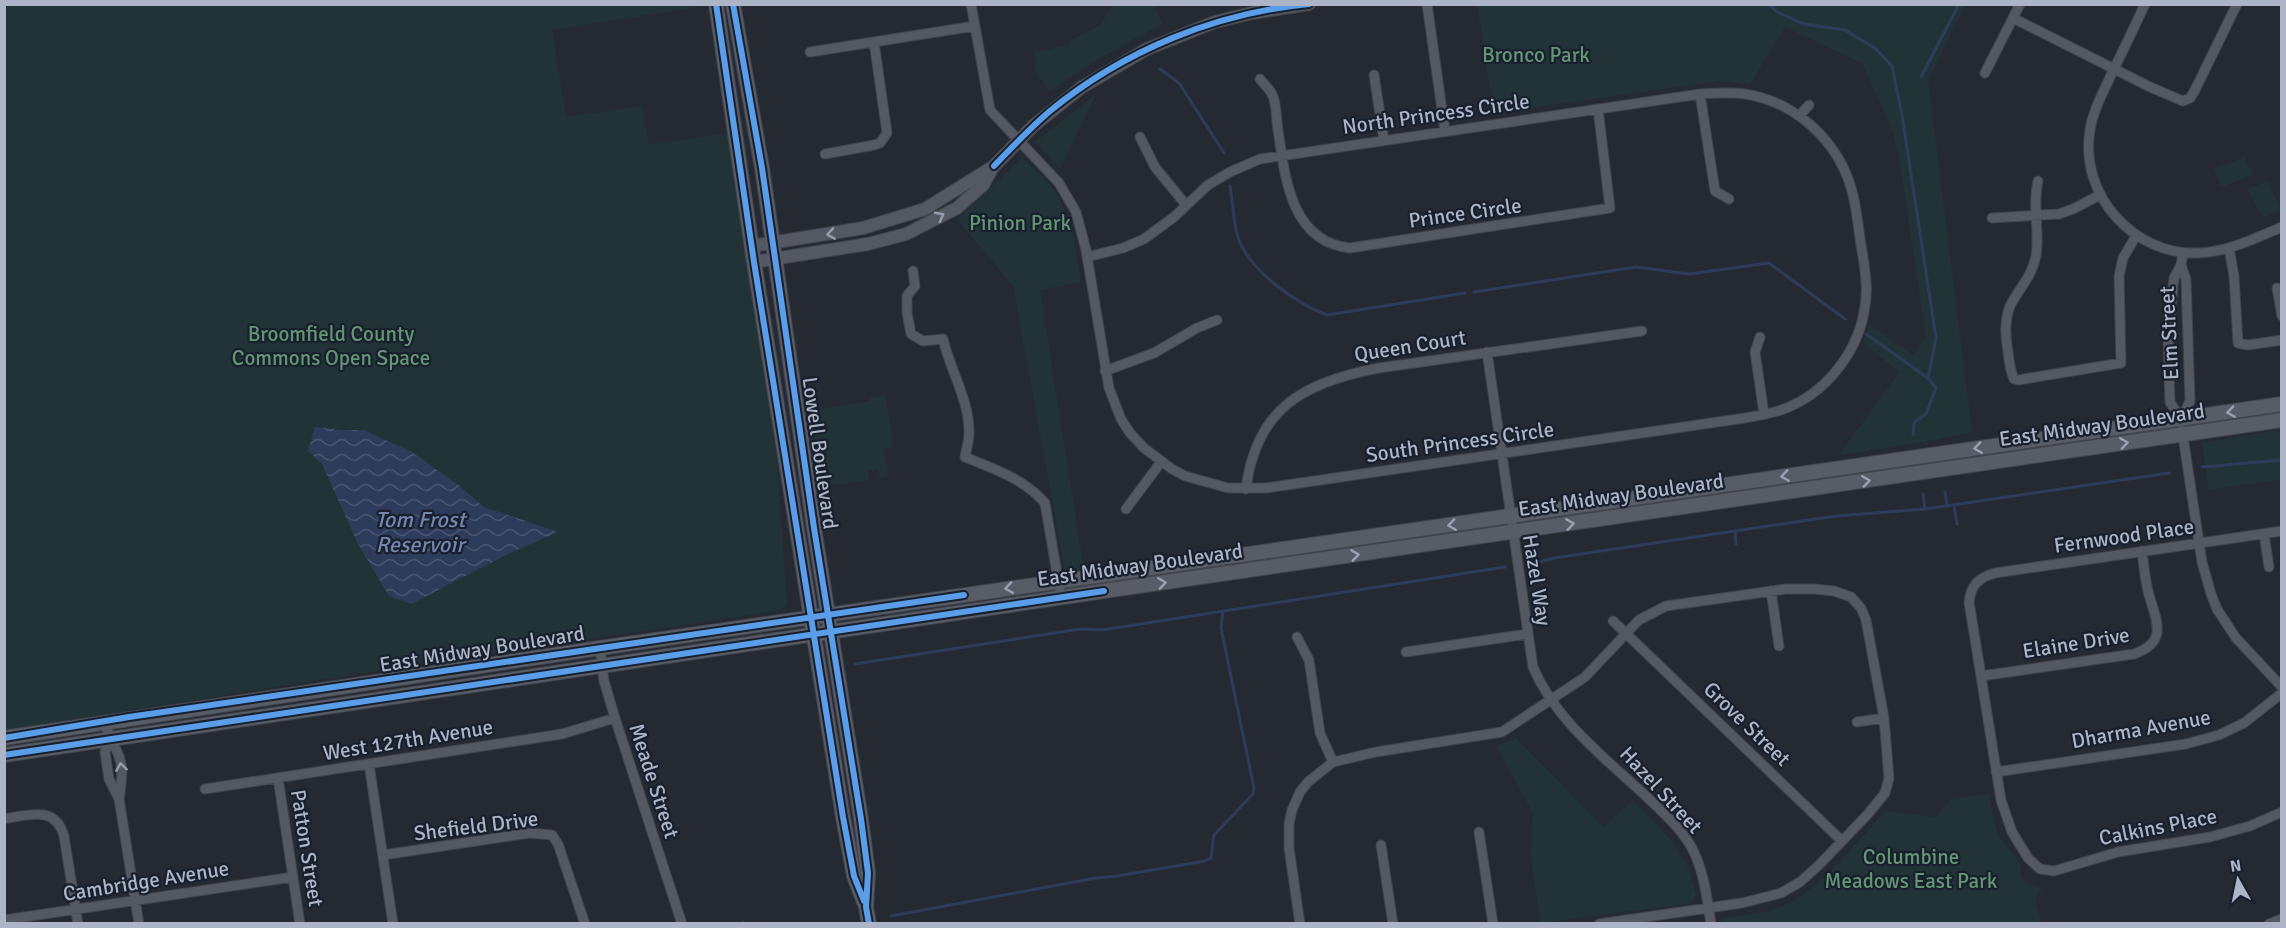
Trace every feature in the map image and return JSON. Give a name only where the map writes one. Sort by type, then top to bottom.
[{"type":"main road","name":"Lowell Boulevard","points":[[716,4],[754,262],[833,756],[854,876],[866,907],[869,924]]},
{"type":"main road","name":"Lowell Boulevard","points":[[733,4],[762,168],[788,353],[861,819],[868,873],[866,907]]},
{"type":"main road","points":[[760,298],[777,346],[783,353],[788,353]]},
{"type":"main road","name":"East Midway Boulevard","points":[[4,738],[600,648],[2282,404]]},
{"type":"main road","name":"East Midway Boulevard","points":[[4,755],[815,633],[2282,420]]},
{"type":"main road","points":[[833,756],[844,760],[849,798],[861,819]]},
{"type":"street","name":"South Princess Circle","points":[[971,4],[990,110],[1051,174],[1067,194],[1076,212],[1087,257],[1105,372],[1121,419],[1130,433],[1161,462],[1185,476],[1203,483],[1246,489],[1501,454],[1764,414],[1781,410],[1805,398],[1834,374],[1854,342],[1866,305],[1866,276],[1854,199],[1847,176],[1829,145],[1799,116]]},
{"type":"street","points":[[752,246],[863,228],[909,215],[946,198],[994,166],[1050,111],[1111,68],[1147,49],[1215,22],[1271,7],[1309,4]]},
{"type":"street","points":[[1427,4],[1445,131]]},
{"type":"street","points":[[1985,73],[2020,4]]},
{"type":"street","points":[[2145,4],[2100,95],[2090,130],[2089,159],[2100,195],[2112,213],[2136,236],[2164,249],[2183,253],[2215,252],[2282,227]]},
{"type":"street","points":[[2013,18],[2114,69],[2179,100],[2187,101],[2195,90],[2238,4]]},
{"type":"street","points":[[810,52],[975,26]]},
{"type":"street","points":[[825,154],[874,145],[885,138],[887,128],[874,42]]},
{"type":"street","points":[[1374,75],[1384,140]]},
{"type":"street","points":[[1260,79],[1272,94],[1281,155]]},
{"type":"street","name":"North Princess Circle","points":[[1087,257],[1123,248],[1144,239],[1208,185],[1230,171],[1260,159],[1724,92],[1766,99],[1799,116]]},
{"type":"street","points":[[1700,94],[1715,190],[1729,200]]},
{"type":"street","points":[[1799,116],[1809,105]]},
{"type":"street","name":"Prince Circle","points":[[1281,155],[1289,193],[1296,209],[1314,234],[1330,245],[1363,247],[1610,208],[1598,109]]},
{"type":"street","points":[[1140,137],[1155,167],[1186,205]]},
{"type":"street","points":[[754,262],[868,244],[906,234],[957,208],[983,185],[994,166]]},
{"type":"street","points":[[2038,182],[2034,197],[2035,259],[2030,276],[2011,305],[2006,324],[2012,376],[2018,380],[2121,363],[2119,276],[2123,258],[2136,236]]},
{"type":"street","points":[[1992,218],[2066,212],[2100,195]]},
{"type":"street","points":[[2229,248],[2235,284],[2237,341],[2241,345],[2282,340]]},
{"type":"street","name":"Elm Street","points":[[2181,419],[2170,402],[2168,337],[2174,278],[2181,265],[2183,253]]},
{"type":"street","name":"Elm Street","points":[[2181,265],[2186,279],[2190,401],[2181,419]]},
{"type":"street","points":[[913,272],[915,286],[907,296],[911,334],[923,341],[943,339],[963,398],[969,433],[965,458],[1021,481],[1045,503],[1061,597]]},
{"type":"street","points":[[2277,288],[2282,316]]},
{"type":"street","points":[[1105,372],[1141,360],[1197,328],[1217,320]]},
{"type":"street","name":"Queen Court","points":[[1246,489],[1254,450],[1271,420],[1287,405],[1309,390],[1352,373],[1642,331]]},
{"type":"street","points":[[1760,337],[1755,352],[1764,414]]},
{"type":"street","name":"Hazel Way","points":[[1487,352],[1509,517],[1533,667],[1551,701]]},
{"type":"street","points":[[2181,419],[2202,562],[2217,609],[2236,638],[2282,687]]},
{"type":"street","points":[[1126,509],[1161,462]]},
{"type":"street","name":"Fernwood Place","points":[[1974,584],[1985,576],[1995,573],[2282,531]]},
{"type":"street","points":[[2264,534],[2269,567]]},
{"type":"street","name":"Elaine Drive","points":[[1981,676],[2133,654],[2147,648],[2155,639],[2158,630],[2147,585],[2142,551]]},
{"type":"street","points":[[1964,577],[1974,584],[1969,602],[1996,772]]},
{"type":"street","points":[[1300,924],[1288,837],[1296,799],[1308,782],[1333,762],[1376,752],[1502,732],[1585,677],[1639,620],[1666,606],[1771,591],[1814,589],[1834,591],[1856,602],[1866,620],[1884,718],[1889,783],[1882,797],[1800,882],[1781,893],[1768,898],[1599,924]]},
{"type":"street","points":[[1771,591],[1779,646]]},
{"type":"street","points":[[1613,621],[1626,633]]},
{"type":"street","name":"Grove Street","points":[[1626,633],[1842,841]]},
{"type":"street","points":[[1406,652],[1527,634]]},
{"type":"street","points":[[1297,637],[1309,660],[1320,733],[1333,762]]},
{"type":"street","points":[[2155,639],[2165,644]]},
{"type":"street","name":"Meade Street","points":[[600,648],[615,718],[682,924]]},
{"type":"street","name":"Dharma Avenue","points":[[1996,772],[2186,744],[2219,735],[2244,723],[2282,693]]},
{"type":"street","name":"Hazel Street","points":[[1551,701],[1563,717],[1680,831],[1693,849],[1702,871],[1711,924]]},
{"type":"street","name":"West 127th Avenue","points":[[205,789],[562,734],[615,718]]},
{"type":"street","points":[[1857,722],[1884,718]]},
{"type":"street","points":[[106,722],[109,739],[105,752],[109,779],[119,799],[139,924]]},
{"type":"street","points":[[109,739],[118,750],[123,777],[119,799]]},
{"type":"street","points":[[369,764],[393,924]]},
{"type":"street","name":"Calkins Place","points":[[1996,772],[2001,800],[2009,824],[2038,873],[2054,871],[2118,852],[2210,837],[2250,826],[2282,812]]},
{"type":"street","name":"Patton Street","points":[[278,778],[300,924]]},
{"type":"street","points":[[4,819],[40,814],[52,817],[59,824],[64,836],[78,924]]},
{"type":"street","name":"Shefield Drive","points":[[383,855],[530,833],[554,832],[585,922]]},
{"type":"street","points":[[1479,832],[1493,924]]},
{"type":"street","points":[[1381,845],[1393,924]]},
{"type":"street","name":"Cambridge Avenue","points":[[4,921],[293,877]]},
{"type":"street","points":[[2269,924],[2282,920]]},
{"type":"street","points":[[573,924],[585,922]]},
{"type":"green space","points":[[1113,4],[1154,5],[1163,24],[1105,55],[1050,91],[1034,70],[1035,52],[1068,45],[1073,39],[1101,24]]},
{"type":"green space","name":"Broomfield County Commons Open Space","points":[[5,5],[710,5],[552,30],[566,117],[642,106],[649,145],[730,133],[777,457],[787,605],[782,610],[5,730]]},
{"type":"green space","name":"Bronco Park","points":[[1477,5],[1965,5],[1928,80],[1972,432],[1839,455],[1899,372],[1863,343],[1869,325],[1913,355],[1926,337],[1894,135],[1863,64],[1785,27],[1750,84],[1718,81],[1494,113]]},
{"type":"green space","points":[[1096,94],[1060,169],[1035,142]]},
{"type":"green space","points":[[2245,157],[2252,175],[2221,187],[2214,169]]},
{"type":"green space","name":"Pinion Park","points":[[1022,158],[1059,197],[1069,223],[1078,262],[1081,282],[1040,290],[1084,570],[1065,572],[1013,286],[957,219]]},
{"type":"green space","points":[[2268,181],[2281,210],[2263,218],[2247,189]]},
{"type":"green space","points":[[885,395],[894,447],[884,449],[889,476],[880,478],[878,469],[868,471],[869,480],[833,485],[824,458],[818,458],[810,411],[870,401],[870,398]]},
{"type":"green space","points":[[2281,430],[2281,479],[2209,490],[2202,443]]},
{"type":"green space","points":[[1516,738],[1603,827],[1633,800],[1671,840],[1688,867],[1696,895],[1692,903],[1540,923],[1530,851],[1533,813],[1496,746]]},
{"type":"green space","name":"Columbine Meadows East Park","points":[[1988,794],[1997,833],[2021,865],[2020,874],[2027,884],[2042,889],[2035,900],[2042,923],[1720,923],[1723,918],[1769,911],[1797,899],[1824,877],[1886,811],[1936,817],[1951,799]]},
{"type":"water","name":"Tom Frost Reservoir","points":[[315,427],[364,430],[410,451],[457,484],[484,507],[558,532],[508,554],[411,604],[389,596],[358,544],[322,464],[308,451]]},
{"type":"waterway","points":[[1769,4],[1777,12],[1804,24],[1845,30],[1876,49],[1892,66],[1902,115],[1936,338],[1928,378]]},
{"type":"waterway","points":[[1921,77],[1959,4]]},
{"type":"waterway","points":[[1160,69],[1179,83],[1224,153]]},
{"type":"waterway","points":[[1230,186],[1236,231],[1243,249],[1252,262],[1275,284],[1315,310],[1327,315],[1465,293]]},
{"type":"waterway","points":[[1474,292],[1636,267],[1689,274],[1769,263],[1845,319]]},
{"type":"waterway","points":[[1866,334],[1928,378],[1936,388],[1926,414],[1914,422],[1913,435]]},
{"type":"waterway","points":[[2202,467],[2282,460]]},
{"type":"waterway","points":[[1528,565],[1554,558],[1836,516],[1925,509],[2169,473]]},
{"type":"waterway","points":[[1945,492],[1947,506]]},
{"type":"waterway","points":[[1923,494],[1925,509]]},
{"type":"waterway","points":[[1954,505],[1957,524]]},
{"type":"waterway","points":[[1735,531],[1736,544]]},
{"type":"waterway","points":[[855,664],[1080,629],[1102,630],[1505,567]]},
{"type":"waterway","points":[[891,916],[1096,878],[1205,861],[1211,858],[1214,835],[1253,794],[1254,788],[1221,628],[1223,611]]},
{"type":"cycle path","points":[[716,4],[754,262],[843,817],[854,876],[864,901]]},
{"type":"cycle path","points":[[733,4],[762,168],[814,528],[861,819],[868,873],[866,907],[869,924]]},
{"type":"cycle path","points":[[994,166],[1050,111],[1108,70],[1139,53],[1172,38],[1239,16],[1309,4]]},
{"type":"cycle path","points":[[4,755],[1104,591]]},
{"type":"cycle path","points":[[4,738],[129,717],[964,595]]}]
